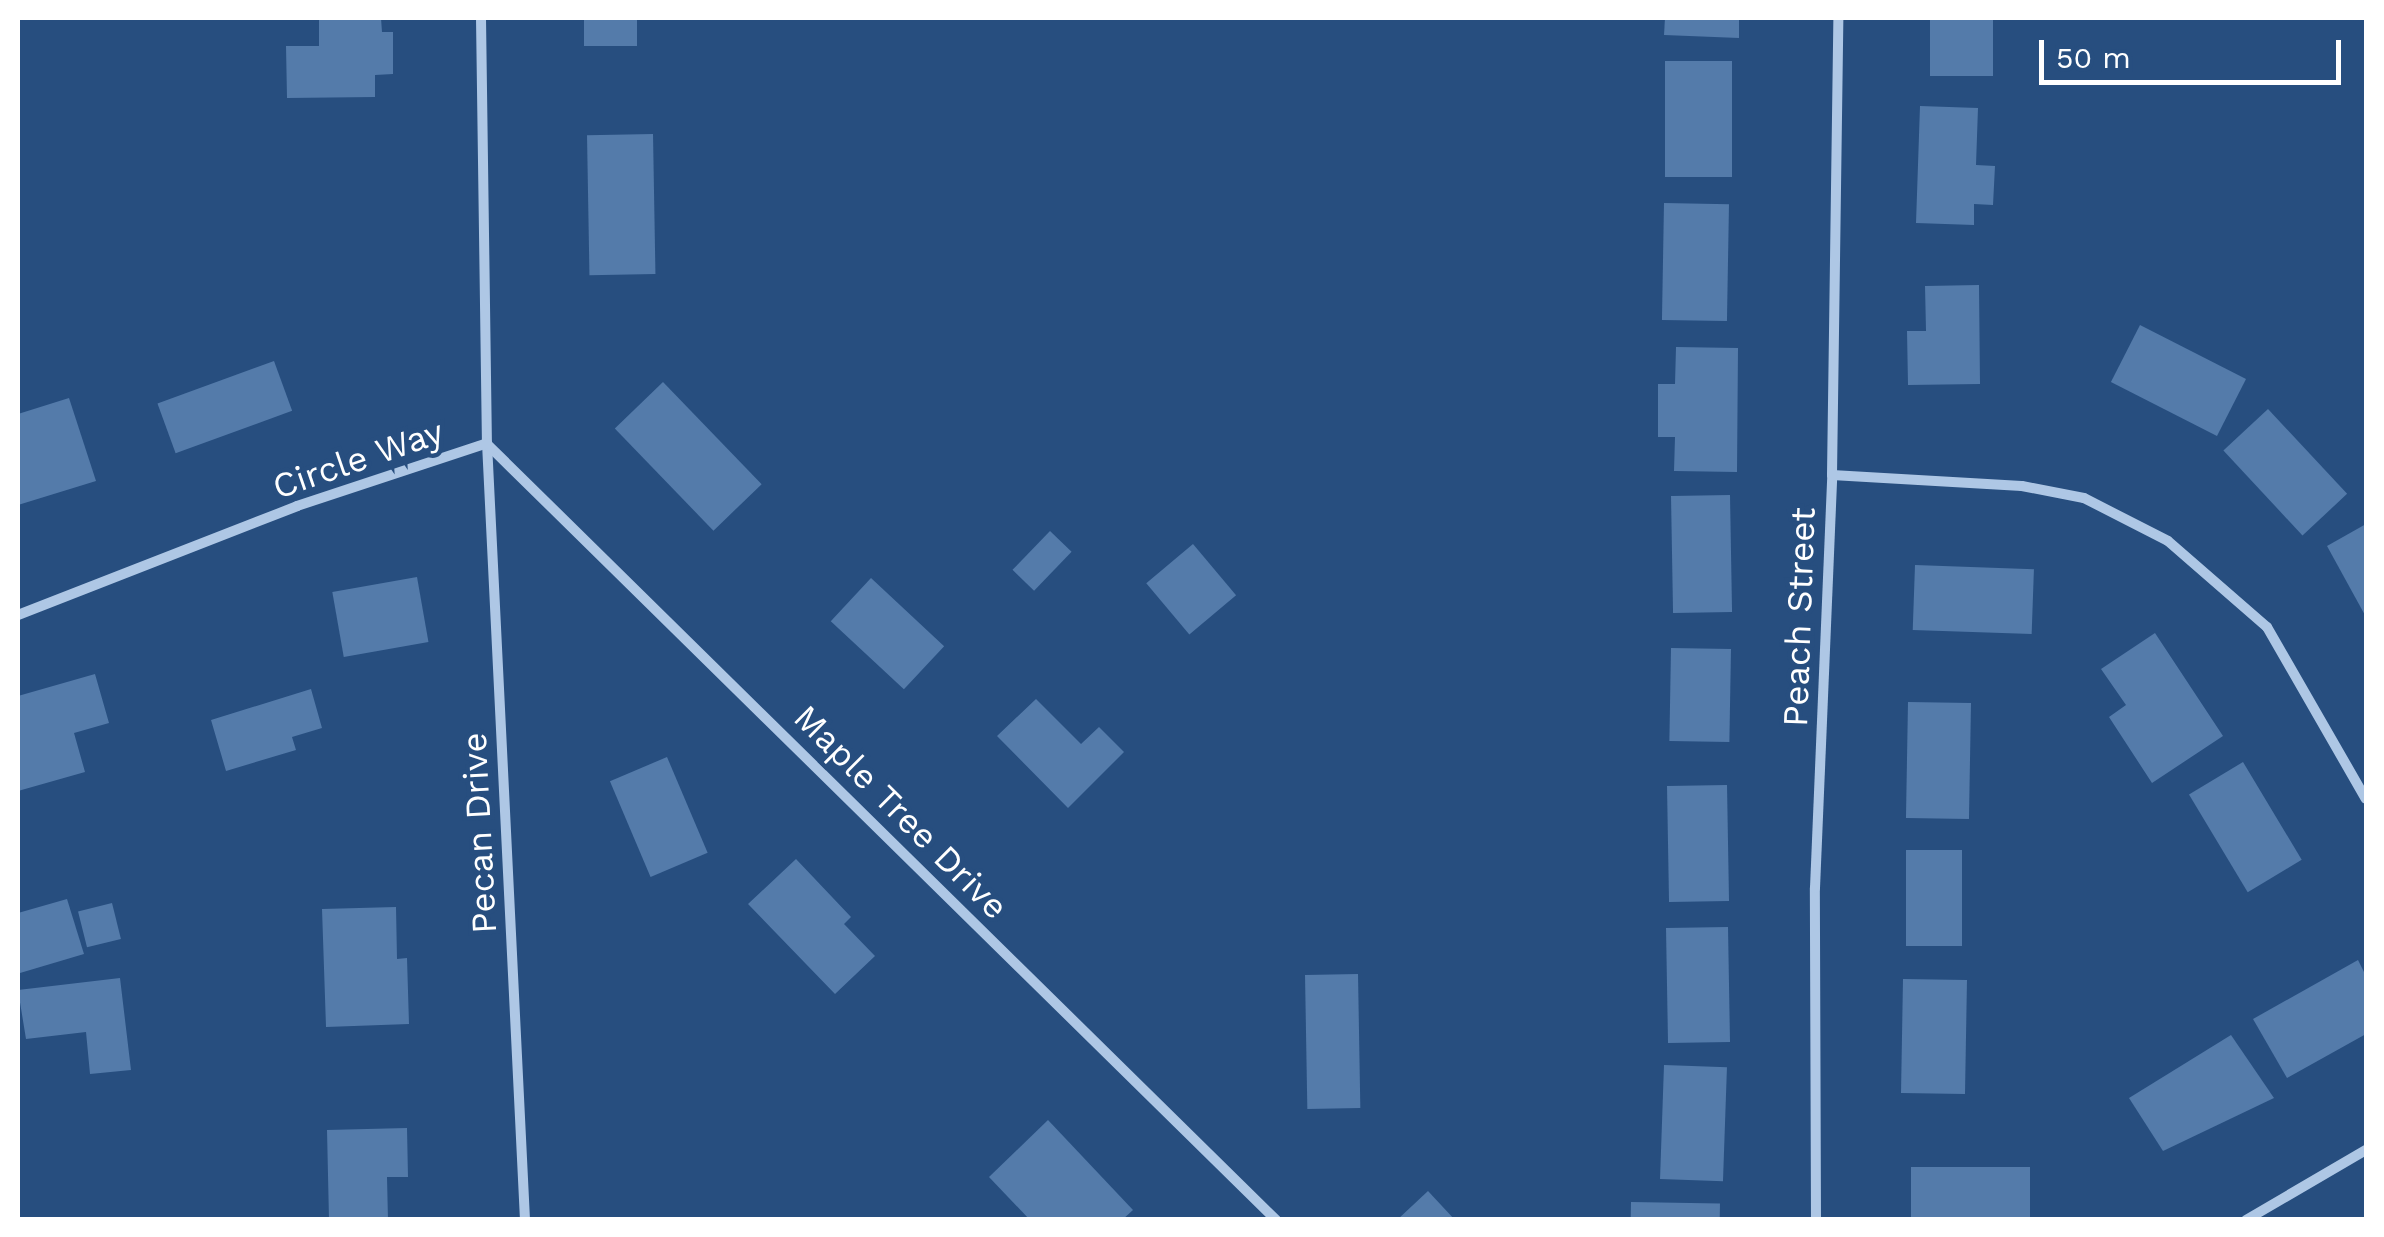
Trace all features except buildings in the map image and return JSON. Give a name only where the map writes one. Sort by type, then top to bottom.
[{"type":"street","name":"Circle Way","points":[[18,614],[297,506],[486,443],[481,18]]},
{"type":"street","name":"Peach Street","points":[[1816,1220],[1816,888],[1832,475],[1838,18]]},
{"type":"street","name":"Pecan Drive","points":[[486,443],[526,1220]]},
{"type":"street","name":"Maple Tree Drive","points":[[486,443],[1276,1220]]},
{"type":"street","points":[[1832,475],[2022,486],[2084,498],[2168,541],[2267,627],[2366,799]]},
{"type":"street","points":[[2246,1220],[2366,1150]]}]
